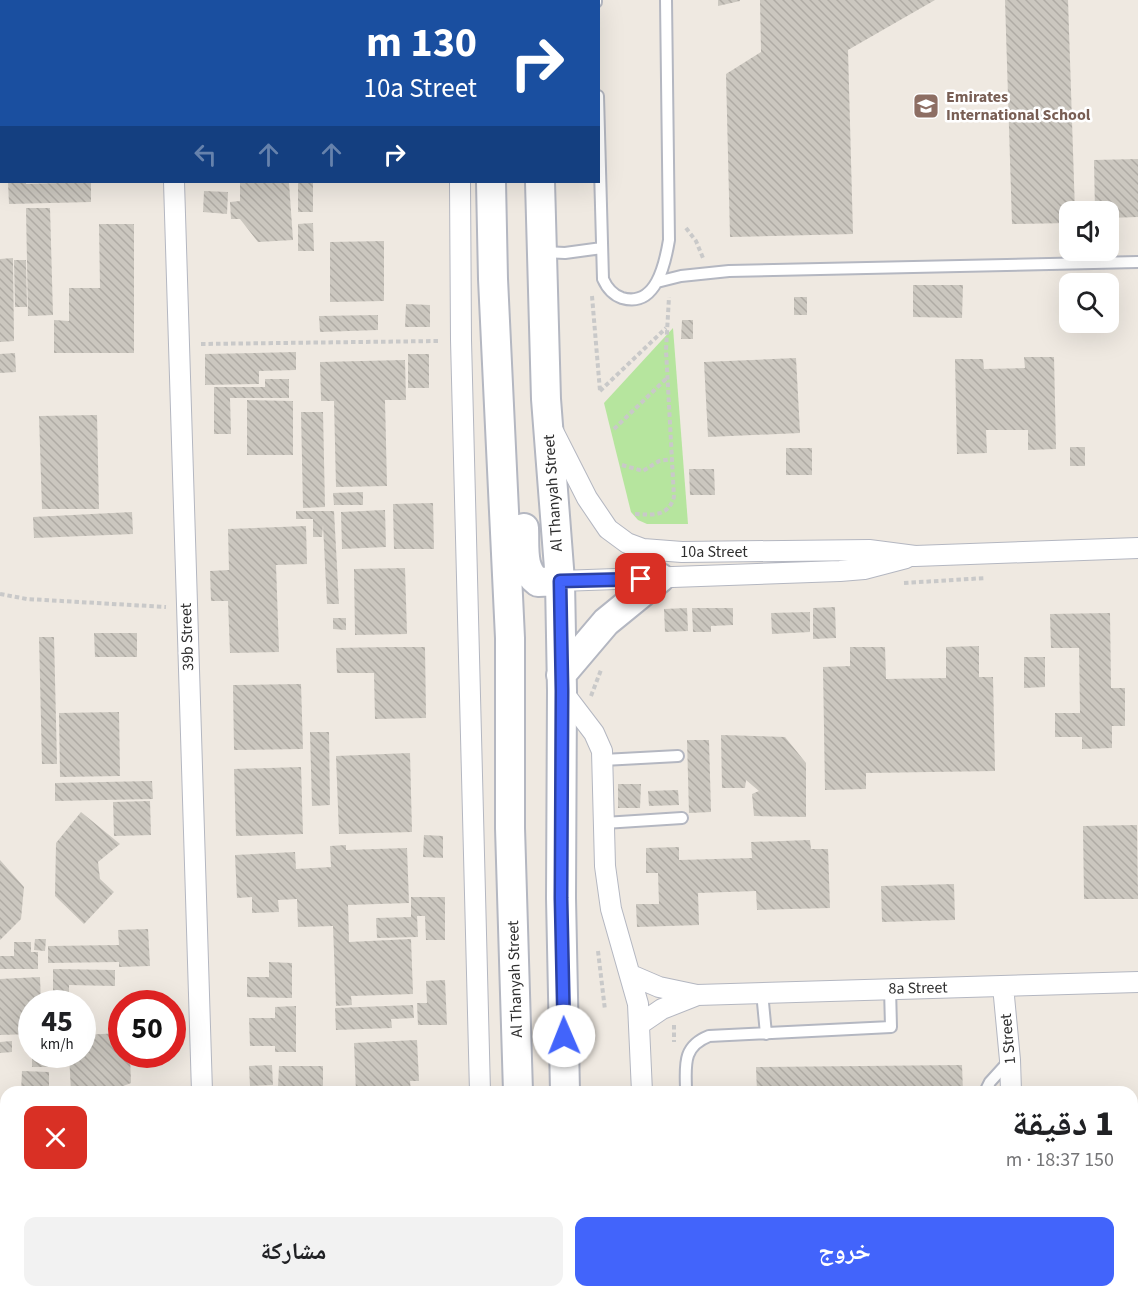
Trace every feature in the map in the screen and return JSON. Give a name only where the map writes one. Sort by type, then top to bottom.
[{"type":"main road","name":"Al Thanyah Street","points":[[490,183],[510,638],[510,828],[518,1086]]},
{"type":"main road","name":"Al Thanyah Street","points":[[540,183],[548,420],[560,581],[561,898],[565,1086]]},
{"type":"main road","points":[[493,279],[507,304],[515,332],[526,568],[538,582],[560,581]]},
{"type":"main road","points":[[562,683],[606,622],[660,578]]},
{"type":"street","name":"39b Street","points":[[174,183],[202,1086]]},
{"type":"street","points":[[460,183],[461,340],[480,1086]]},
{"type":"street","name":"10a Street","points":[[548,420],[587,498],[608,529],[627,543],[643,549],[668,552],[869,550],[915,556],[1138,548]]},
{"type":"street","name":"10a Street","points":[[560,581],[840,572],[915,556]]},
{"type":"street","points":[[562,683],[599,742],[603,760],[605,866],[611,909],[638,1004],[642,1086]]},
{"type":"street","name":"8a Street","points":[[631,975],[659,987],[697,995],[1138,981]]},
{"type":"street","name":"1 Street","points":[[1003,986],[1011,1086]]},
{"type":"street","name":"8a Street","points":[[640,1024],[668,1006],[697,995]]},
{"type":"lane","points":[[600,172],[603,279],[606,286],[618,297],[625,299],[640,297],[647,294],[657,282],[667,252],[670,229],[666,0]]},
{"type":"lane","points":[[542,252],[565,253],[602,248]]},
{"type":"lane","points":[[657,282],[705,273],[1138,262]]},
{"type":"lane","points":[[603,760],[678,756]]},
{"type":"lane","points":[[604,823],[682,818]]},
{"type":"lane","points":[[687,1086],[687,1054],[696,1042],[709,1036],[891,1027],[890,988]]},
{"type":"lane","points":[[762,992],[766,1034]]},
{"type":"lane","points":[[987,1086],[1010,1060]]},
{"type":"path","points":[[669,209],[700,248],[705,273]]},
{"type":"path","points":[[635,514],[657,515],[668,508],[674,497],[667,327],[670,279]]},
{"type":"path","points":[[600,391],[667,327]]},
{"type":"path","points":[[179,344],[461,340]]},
{"type":"path","points":[[614,429],[668,376]]},
{"type":"path","points":[[622,465],[643,471],[659,461],[672,459]]},
{"type":"path","points":[[0,594],[27,599],[186,608]]},
{"type":"green space","points":[[673,328],[688,524],[647,524],[638,520],[631,512],[604,403]]},
{"type":"building","points":[[718,0],[740,0],[740,1],[718,6]]},
{"type":"building","points":[[760,0],[935,0],[848,50],[853,234],[730,237],[726,74],[761,52]]},
{"type":"building","points":[[1005,0],[1068,0],[1075,201],[1059,201],[1059,223],[1012,224]]},
{"type":"building","points":[[1138,159],[1138,217],[1119,218],[1119,201],[1095,201],[1094,160]]},
{"type":"building","points":[[8,183],[91,183],[91,202],[9,204]]},
{"type":"building","points":[[240,183],[289,183],[293,240],[258,242],[240,219],[231,219],[230,202],[240,201]]},
{"type":"building","points":[[298,183],[313,183],[313,212],[298,212]]},
{"type":"building","points":[[204,191],[228,192],[227,214],[203,212]]},
{"type":"building","points":[[26,208],[50,208],[53,315],[28,316]]},
{"type":"building","points":[[313,223],[314,251],[298,251],[298,224]]},
{"type":"building","points":[[99,224],[134,224],[134,353],[54,353],[54,320],[69,321],[69,288],[100,288]]},
{"type":"building","points":[[384,241],[384,301],[330,302],[330,242]]},
{"type":"building","points":[[13,258],[14,341],[0,342],[0,259]]},
{"type":"building","points":[[14,260],[26,260],[27,307],[15,307]]},
{"type":"building","points":[[913,285],[963,285],[962,318],[913,317]]},
{"type":"building","points":[[794,297],[807,297],[807,315],[794,315]]},
{"type":"building","points":[[406,304],[430,305],[430,327],[405,327]]},
{"type":"building","points":[[378,315],[378,330],[320,332],[319,316]]},
{"type":"building","points":[[682,320],[693,320],[693,339],[681,339]]},
{"type":"building","points":[[296,352],[296,370],[259,371],[259,384],[205,385],[205,354]]},
{"type":"building","points":[[15,353],[16,372],[0,373],[0,354]]},
{"type":"building","points":[[408,354],[429,354],[429,388],[408,388]]},
{"type":"building","points":[[1024,357],[1054,357],[1056,449],[1028,450],[1028,430],[986,430],[987,453],[957,454],[955,359],[983,359],[984,369],[1025,368]]},
{"type":"building","points":[[796,358],[800,433],[708,437],[704,362]]},
{"type":"building","points":[[405,360],[406,400],[385,400],[387,486],[336,487],[334,401],[321,401],[320,362]]},
{"type":"building","points":[[265,379],[289,379],[289,398],[230,398],[231,434],[214,434],[214,387],[265,387]]},
{"type":"building","points":[[247,400],[293,401],[293,455],[247,455]]},
{"type":"building","points":[[301,412],[323,412],[325,507],[303,508]]},
{"type":"building","points":[[97,415],[99,509],[42,509],[39,416]]},
{"type":"building","points":[[1070,447],[1085,447],[1085,466],[1070,466]]},
{"type":"building","points":[[786,448],[812,448],[812,475],[786,475]]},
{"type":"building","points":[[689,469],[714,469],[715,495],[690,495]]},
{"type":"building","points":[[363,492],[363,505],[334,505],[333,493]]},
{"type":"building","points":[[433,503],[434,549],[394,549],[393,504]]},
{"type":"building","points":[[385,510],[386,547],[342,549],[341,512]]},
{"type":"building","points":[[296,511],[334,511],[339,604],[327,604],[323,525],[322,537],[313,537],[313,519],[296,519]]},
{"type":"building","points":[[132,512],[133,534],[34,538],[33,517]]},
{"type":"building","points":[[306,526],[307,564],[276,565],[279,652],[230,653],[228,601],[211,601],[210,571],[229,570],[228,529]]},
{"type":"building","points":[[405,568],[407,634],[355,635],[354,569]]},
{"type":"building","points":[[835,607],[836,638],[813,639],[813,608]]},
{"type":"building","points":[[687,608],[688,631],[665,632],[664,609]]},
{"type":"building","points":[[692,608],[733,608],[733,625],[711,626],[711,632],[693,632]]},
{"type":"building","points":[[810,612],[810,632],[772,634],[771,613]]},
{"type":"building","points":[[1110,613],[1111,688],[1125,688],[1125,726],[1112,726],[1112,748],[1082,749],[1082,737],[1055,737],[1055,713],[1080,713],[1079,648],[1051,648],[1050,614]]},
{"type":"building","points":[[333,618],[346,618],[346,630],[333,629]]},
{"type":"building","points":[[94,633],[137,633],[137,657],[95,657]]},
{"type":"building","points":[[39,637],[54,637],[57,764],[42,764]]},
{"type":"building","points":[[979,646],[979,677],[993,677],[995,771],[866,773],[866,789],[825,790],[823,667],[850,666],[850,647],[885,647],[886,679],[946,678],[946,647]]},
{"type":"building","points":[[425,647],[426,718],[375,719],[374,673],[337,673],[336,648]]},
{"type":"building","points":[[1024,657],[1045,657],[1045,687],[1024,688]]},
{"type":"building","points":[[301,684],[303,749],[234,750],[233,685]]},
{"type":"building","points":[[119,712],[120,776],[60,777],[59,713]]},
{"type":"building","points":[[310,732],[329,732],[330,805],[312,806]]},
{"type":"building","points":[[721,735],[785,737],[806,763],[806,817],[754,816],[752,794],[759,791],[746,780],[745,788],[722,788]]},
{"type":"building","points":[[687,740],[709,740],[711,812],[689,813]]},
{"type":"building","points":[[410,753],[412,832],[339,834],[336,756]]},
{"type":"building","points":[[301,767],[303,834],[236,836],[234,769]]},
{"type":"building","points":[[152,781],[153,799],[55,801],[55,783]]},
{"type":"building","points":[[618,784],[641,784],[640,808],[618,808]]},
{"type":"building","points":[[678,790],[679,805],[649,806],[648,791]]},
{"type":"building","points":[[150,801],[151,835],[114,836],[113,802]]},
{"type":"building","points":[[81,812],[120,844],[98,862],[100,879],[114,892],[84,924],[55,896],[56,843]]},
{"type":"building","points":[[1137,825],[1138,899],[1084,899],[1083,826]]},
{"type":"building","points":[[424,835],[443,836],[443,858],[423,857]]},
{"type":"building","points":[[810,840],[811,849],[828,849],[830,908],[757,910],[756,891],[698,893],[699,925],[637,927],[636,904],[659,904],[658,873],[646,873],[646,848],[679,847],[679,860],[752,858],[751,842]]},
{"type":"building","points":[[346,845],[346,850],[407,848],[409,903],[348,905],[349,942],[411,939],[413,994],[351,996],[352,1005],[336,1006],[333,926],[298,927],[297,899],[278,900],[279,912],[252,913],[252,897],[237,898],[235,855],[295,852],[296,869],[331,867],[330,846]]},
{"type":"building","points":[[0,860],[24,887],[21,919],[0,940]]},
{"type":"building","points":[[954,884],[955,920],[882,922],[881,886]]},
{"type":"building","points":[[411,897],[445,897],[445,940],[426,940],[425,916],[417,916],[418,937],[377,938],[376,918],[411,917]]},
{"type":"building","points":[[148,929],[150,966],[119,967],[119,962],[48,963],[48,946],[119,945],[118,930]]},
{"type":"building","points":[[35,939],[46,939],[45,951],[34,950]]},
{"type":"building","points":[[14,942],[31,942],[31,952],[38,952],[38,969],[0,969],[0,956],[14,956]]},
{"type":"building","points":[[269,962],[292,963],[292,998],[247,997],[247,977],[269,977]]},
{"type":"building","points":[[53,969],[115,970],[115,986],[69,985],[69,990],[53,990]]},
{"type":"building","points":[[40,977],[40,990],[18,990],[18,1034],[0,1035],[0,979]]},
{"type":"building","points":[[445,980],[447,1025],[418,1025],[417,1003],[427,1003],[426,981]]},
{"type":"building","points":[[413,1005],[414,1018],[391,1019],[392,1028],[336,1030],[335,1008]]},
{"type":"building","points":[[296,1006],[296,1052],[275,1052],[275,1046],[250,1046],[249,1018],[275,1018],[275,1007]]},
{"type":"building","points":[[96,1034],[108,1034],[108,1068],[130,1068],[131,1083],[123,1086],[71,1086],[70,1068],[96,1068]]},
{"type":"building","points":[[417,1040],[419,1081],[410,1081],[410,1086],[356,1086],[354,1043]]},
{"type":"building","points":[[12,1041],[12,1052],[0,1053],[0,1042]]},
{"type":"building","points":[[272,1065],[273,1085],[250,1086],[249,1066]]},
{"type":"building","points":[[962,1065],[963,1086],[757,1086],[756,1067]]},
{"type":"building","points":[[279,1066],[323,1066],[323,1086],[278,1086]]},
{"type":"building","points":[[22,1071],[49,1072],[49,1086],[21,1086]]},
{"type":"place","name":"Emirates International School","points":[[926,106]]},
{"type":"route","points":[[564,1036],[560,581],[641,579]]}]
